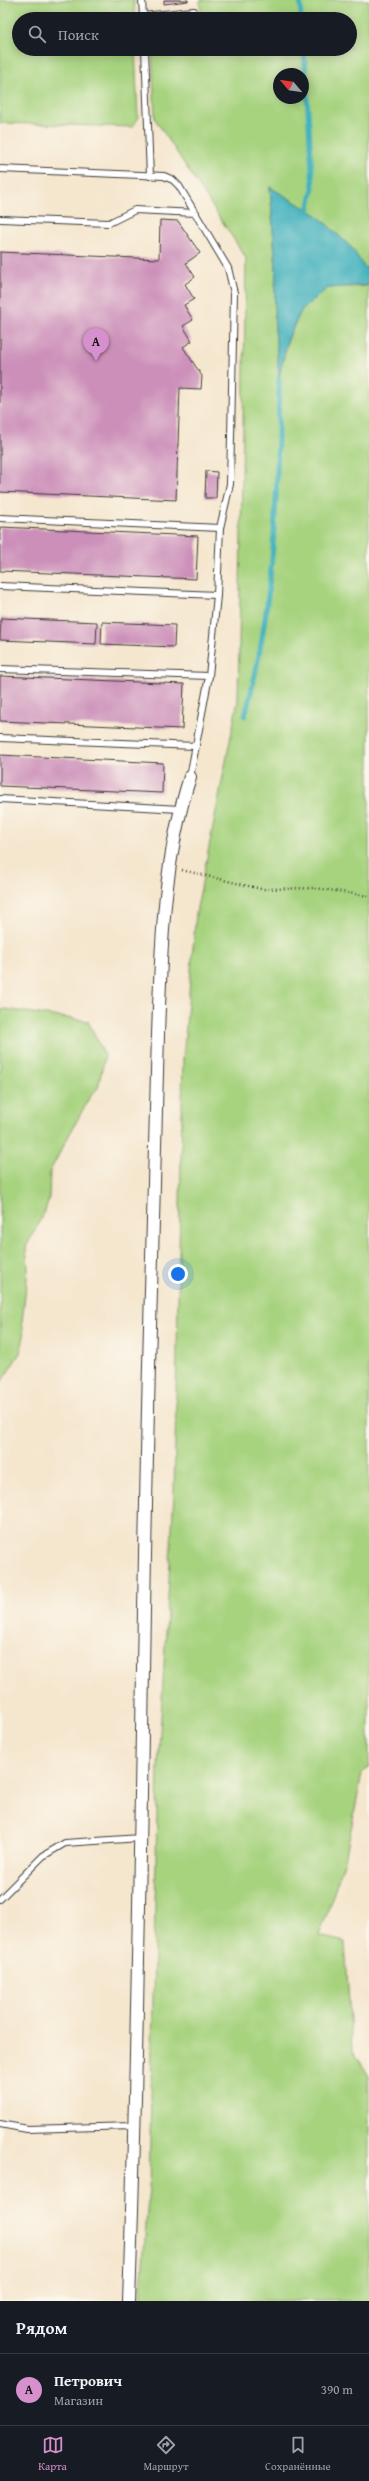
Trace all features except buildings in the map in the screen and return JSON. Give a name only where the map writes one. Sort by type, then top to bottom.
[{"type":"street","points":[[128,2301],[141,1838],[151,1275],[160,967],[168,867],[180,809],[190,777]]},
{"type":"lane","points":[[142,0],[143,12]]},
{"type":"lane","points":[[187,12],[194,11]]},
{"type":"lane","points":[[145,56],[150,176]]},
{"type":"lane","points":[[0,169],[164,176],[173,180],[196,213],[228,268],[234,293],[230,484],[220,528],[217,595],[209,676],[190,777]]},
{"type":"lane","points":[[0,219],[110,223],[135,210],[196,213]]},
{"type":"lane","points":[[0,518],[220,528]]},
{"type":"lane","points":[[0,586],[217,595]]},
{"type":"lane","points":[[0,669],[209,676]]},
{"type":"lane","points":[[0,738],[196,746]]},
{"type":"lane","points":[[0,799],[180,809]]},
{"type":"lane","points":[[0,1899],[43,1856],[59,1846],[100,1839],[141,1838]]},
{"type":"lane","points":[[0,2124],[27,2129],[134,2126]]},
{"type":"path","points":[[168,867],[261,889],[314,888],[369,896]]},
{"type":"green space","points":[[0,0],[134,0],[135,12],[12,12],[12,56],[135,56],[138,118],[133,127],[0,123]]},
{"type":"green space","points":[[200,0],[369,0],[369,267],[365,268],[318,216],[270,187],[276,269],[274,316],[279,376],[288,339],[302,309],[328,288],[369,286],[369,1766],[362,1773],[345,1860],[319,1936],[345,1942],[352,2049],[369,2076],[369,2301],[140,2301],[149,2186],[158,1767],[174,1494],[183,1059],[196,913],[238,700],[246,258],[155,119],[152,56],[357,56],[357,12],[201,12]]},
{"type":"green space","points":[[5,1009],[88,1021],[105,1056],[98,1088],[89,1098],[50,1171],[49,1198],[45,1211],[26,1247],[28,1269],[22,1322],[24,1337],[20,1353],[0,1384],[0,1011]]},
{"type":"water","points":[[270,187],[318,216],[351,247],[365,268],[369,267],[369,285],[328,288],[302,309],[288,339],[279,378],[274,316],[276,269]]},
{"type":"waterway","points":[[300,0],[301,12]]},
{"type":"waterway","points":[[304,56],[313,188],[308,211]]},
{"type":"waterway","points":[[245,716],[255,675],[269,591],[276,505],[279,378]]},
{"type":"place","name":"Петрович","points":[[96,361]]}]
